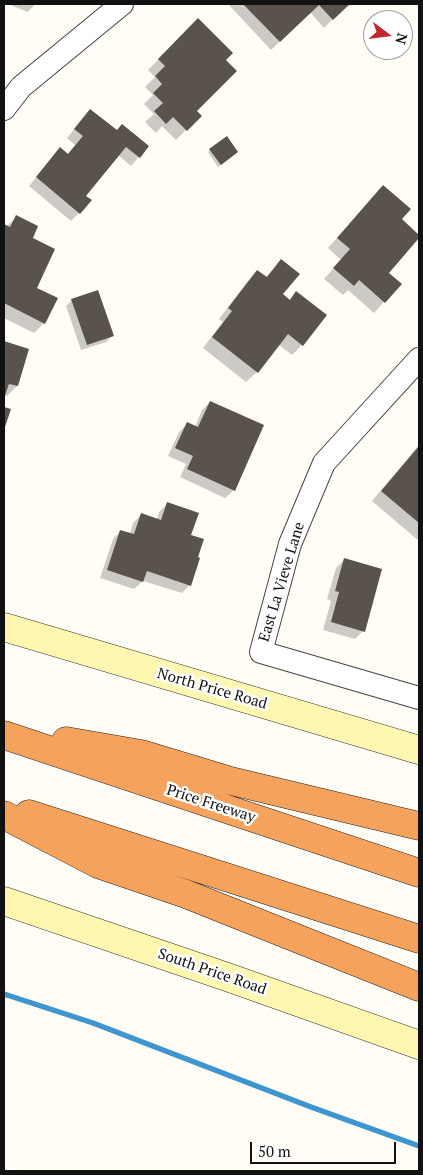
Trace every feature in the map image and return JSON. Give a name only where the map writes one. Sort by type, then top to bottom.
[{"type":"highway","points":[[4,731],[141,754],[227,780],[419,826]]},
{"type":"highway","name":"Price Freeway","points":[[4,735],[419,873]]},
{"type":"highway","points":[[4,806],[419,938]]},
{"type":"highway","points":[[4,815],[98,864],[195,898],[419,987]]},
{"type":"main road","name":"North Price Road","points":[[4,627],[419,750]]},
{"type":"main road","name":"South Price Road","points":[[4,901],[230,978],[419,1046]]},
{"type":"street","points":[[4,109],[21,88],[122,4]]},
{"type":"street","name":"East La Vieve Lane","points":[[419,359],[324,463],[290,544],[261,652],[419,698]]},
{"type":"building","points":[[243,4],[350,4],[333,20],[319,5],[280,42]]},
{"type":"building","points":[[198,18],[233,53],[226,60],[237,71],[197,111],[202,116],[187,131],[173,117],[166,124],[154,111],[163,103],[153,93],[162,84],[155,76],[165,66],[158,59]]},
{"type":"building","points":[[90,109],[117,130],[122,124],[149,146],[140,158],[126,147],[86,196],[92,200],[80,214],[36,177],[60,147],[68,154],[83,136],[74,129]]},
{"type":"building","points":[[227,136],[238,152],[221,165],[209,149]]},
{"type":"building","points":[[383,185],[411,209],[402,219],[419,235],[419,238],[389,273],[402,284],[385,303],[359,280],[354,286],[333,268],[350,249],[337,238]]},
{"type":"building","points":[[16,215],[38,226],[33,238],[55,249],[37,288],[58,298],[45,324],[4,303],[4,224],[10,227]]},
{"type":"building","points":[[281,259],[300,274],[283,294],[290,300],[296,291],[327,315],[303,346],[288,334],[258,373],[212,337],[232,311],[228,308],[257,270],[267,277]]},
{"type":"building","points":[[98,290],[114,336],[87,345],[71,299]]},
{"type":"building","points":[[4,341],[29,349],[18,386],[9,384],[4,398]]},
{"type":"building","points":[[210,401],[264,425],[235,491],[187,469],[193,456],[175,448],[187,422],[198,427]]},
{"type":"building","points":[[4,407],[11,409],[4,430]]},
{"type":"building","points":[[419,446],[419,523],[381,491]]},
{"type":"building","points":[[167,502],[199,513],[191,535],[204,539],[191,586],[147,571],[143,582],[107,570],[120,530],[134,534],[141,513],[161,520]]},
{"type":"building","points":[[344,558],[382,569],[365,632],[331,622],[339,592],[335,591]]},
{"type":"waterway","points":[[4,994],[93,1023],[311,1107],[419,1146]]}]
